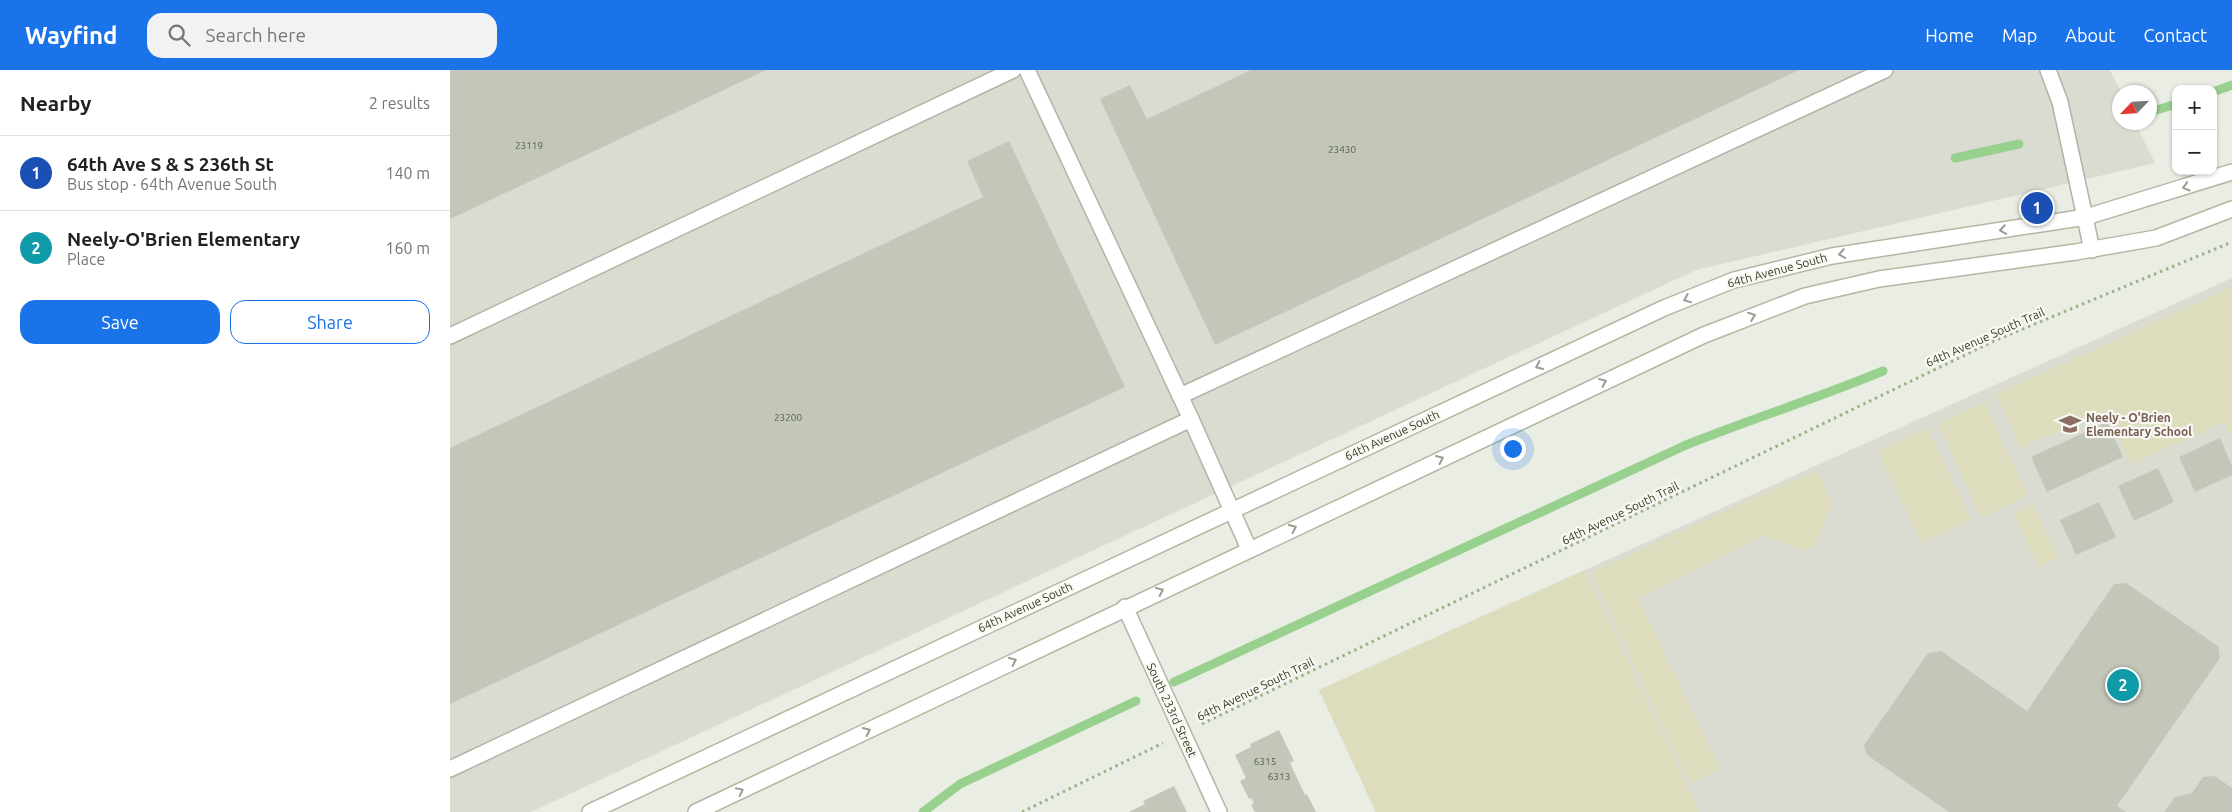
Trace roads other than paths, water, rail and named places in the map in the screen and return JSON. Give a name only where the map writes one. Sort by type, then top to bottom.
[{"type":"street","points":[[450,336],[1013,70]]},
{"type":"street","points":[[1027,70],[1180,396],[1249,549]]},
{"type":"street","points":[[1180,396],[1884,70]]},
{"type":"street","points":[[2048,70],[2060,102],[2092,250]]},
{"type":"street","name":"64th Avenue South","points":[[590,812],[1231,509],[1664,308],[1734,280],[1832,256],[2086,217],[2232,172]]},
{"type":"street","points":[[696,812],[1125,607],[1704,335],[1805,296],[1879,279],[2092,250],[2156,238],[2232,210]]},
{"type":"street","points":[[450,769],[1190,419]]},
{"type":"street","name":"South 233rd Street","points":[[1125,607],[1219,812]]},
{"type":"waterway","points":[[2217,91],[2232,85]]},
{"type":"waterway","points":[[2157,110],[2172,105]]},
{"type":"waterway","points":[[1955,158],[2019,144]]},
{"type":"waterway","points":[[1174,682],[1686,445],[1883,371]]},
{"type":"waterway","points":[[923,812],[960,784],[1136,701]]},
{"type":"place","name":"64th Ave S & S 236th St","points":[[2037,208]]},
{"type":"place","name":"Neely - O'Brien Elementary School","points":[[2070,424]]},
{"type":"place","name":"Neely-O'Brien Elementary","points":[[2123,685]]}]
